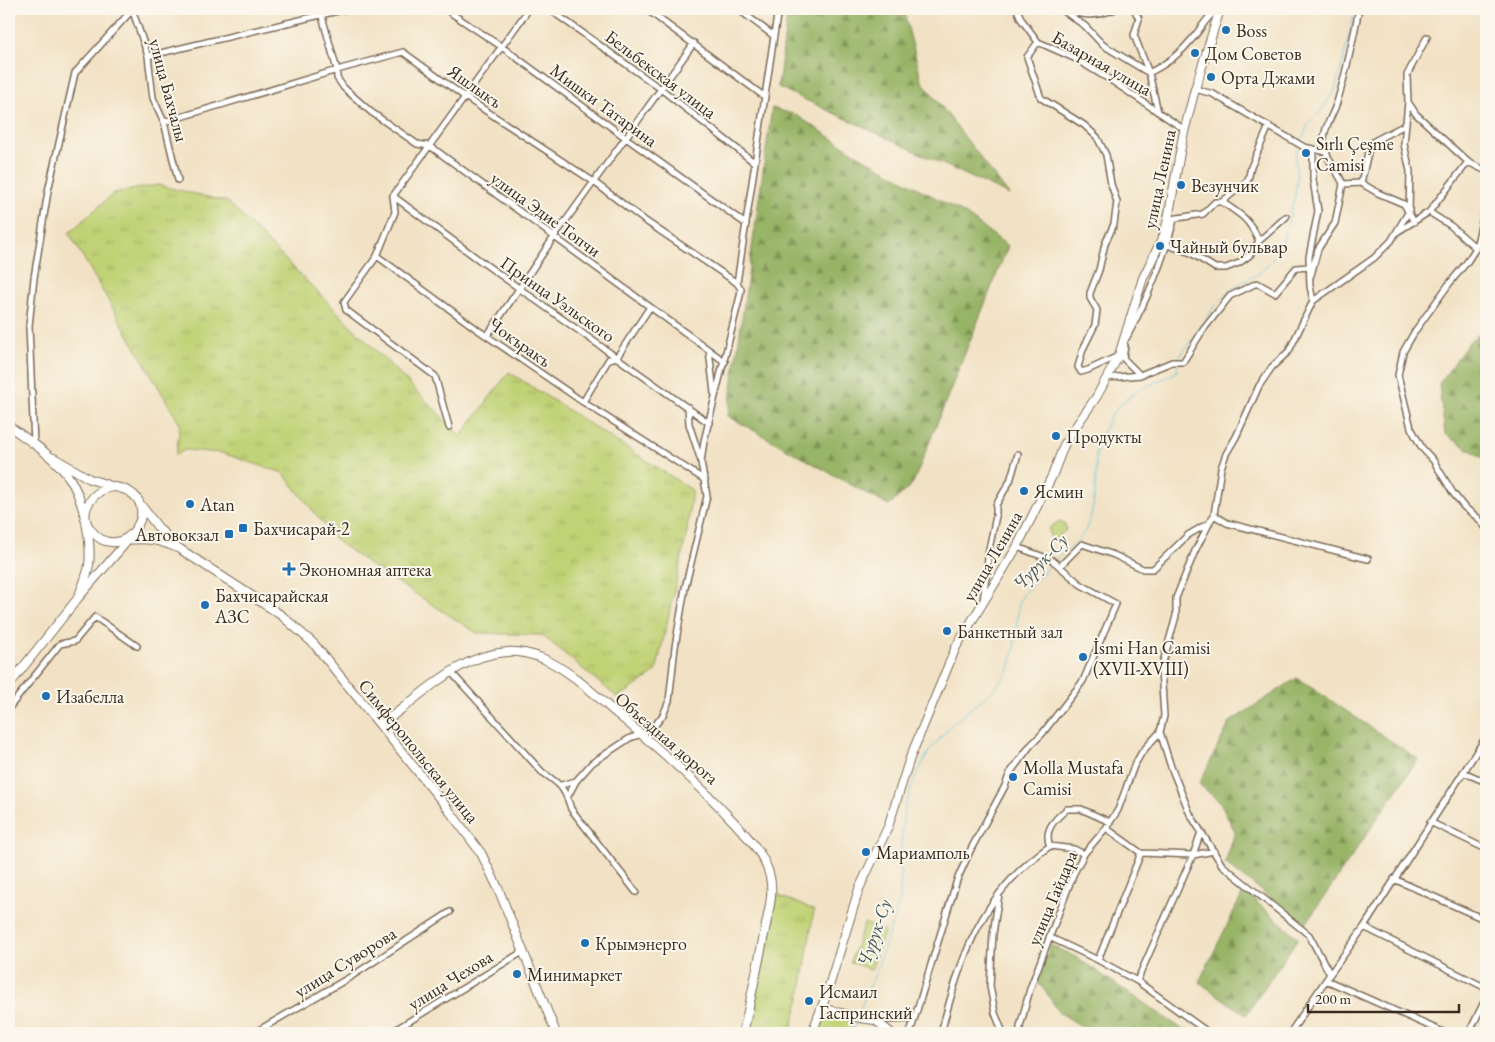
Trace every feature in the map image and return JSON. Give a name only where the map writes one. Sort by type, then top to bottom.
[{"type":"main road","name":"улица Ленина","points":[[812,1031],[822,1008],[858,889],[888,827],[910,758],[956,648],[982,602],[1017,547],[1053,474],[1064,445],[1119,356],[1143,278],[1171,219],[1185,130],[1218,9]]},
{"type":"main road","points":[[9,426],[44,452],[62,469],[74,485],[85,520],[90,558],[86,577],[78,598]]},
{"type":"main road","points":[[9,685],[128,538],[141,518],[140,504],[132,494],[90,479],[44,452]]},
{"type":"main road","points":[[115,487],[107,488],[95,494],[88,505],[85,520],[91,530],[102,538],[111,541],[128,538]]},
{"type":"main road","name":"Симферопольская улица","points":[[140,504],[160,530],[180,549]]},
{"type":"main road","name":"Симферопольская улица","points":[[128,538],[151,538],[180,549],[281,615],[314,644],[445,805],[481,853],[498,888],[556,1033]]},
{"type":"main road","name":"Объездная дорога","points":[[380,724],[464,663],[494,653],[509,651],[529,654],[544,659],[570,675],[642,734],[703,788],[744,833],[761,855],[768,868],[771,880],[771,896],[756,978],[743,1033]]},
{"type":"main road","points":[[822,1008],[856,1018],[875,1020],[891,1033]]},
{"type":"street","points":[[34,444],[29,326],[34,278],[48,191],[75,73],[132,9]]},
{"type":"street","name":"улица Бахчалы","points":[[132,9],[148,56],[153,98],[164,122],[178,180]]},
{"type":"street","points":[[148,56],[321,12],[346,9]]},
{"type":"street","name":"Мишки Татарина","points":[[445,9],[502,47],[746,224]]},
{"type":"street","points":[[449,427],[435,376],[346,310],[344,302],[377,256],[395,212],[393,196],[528,9]]},
{"type":"street","name":"Бельбекская улица","points":[[550,9],[661,89],[756,162]]},
{"type":"street","points":[[646,9],[766,97]]},
{"type":"street","points":[[738,9],[774,36]]},
{"type":"street","points":[[701,462],[704,441],[740,296],[740,289],[737,283],[778,9]]},
{"type":"street","name":"Базарная улица","points":[[1017,9],[1021,19],[1038,42],[1074,58],[1185,130]]},
{"type":"street","points":[[1061,9],[1085,26],[1103,45],[1149,73]]},
{"type":"street","points":[[1066,9],[1072,12],[1102,14],[1115,9]]},
{"type":"street","points":[[1134,9],[1139,19],[1134,36],[1149,73],[1158,113]]},
{"type":"street","points":[[1149,73],[1160,68],[1178,53],[1193,39],[1208,16],[1218,9]]},
{"type":"street","points":[[1310,286],[1318,249],[1335,223],[1343,184],[1330,161],[1323,140],[1339,97],[1359,9]]},
{"type":"street","name":"улица Эдие Топчи","points":[[321,12],[338,78],[344,88],[371,112],[417,144],[430,146],[724,362]]},
{"type":"street","points":[[1330,974],[1309,935],[1222,865],[1190,814],[1171,767],[1160,732],[1164,716],[1161,669],[1176,616],[1176,598],[1195,551],[1214,515],[1221,468],[1259,386],[1272,367],[1289,351],[1313,301],[1374,258],[1391,241],[1409,211],[1410,171],[1404,144],[1408,102],[1407,75],[1427,37]]},
{"type":"street","points":[[1038,42],[1027,57],[1041,98],[1084,125],[1097,137],[1106,155],[1111,184],[1117,202],[1114,224],[1104,244],[1099,270],[1090,293],[1090,298],[1096,310],[1095,325],[1083,348],[1078,367],[1081,372],[1119,356]]},
{"type":"street","points":[[487,336],[554,237],[694,43]]},
{"type":"street","name":"Яшлыкъ","points":[[164,122],[403,52],[594,182],[644,220],[737,283]]},
{"type":"street","points":[[1195,89],[1214,94],[1313,150],[1327,152]]},
{"type":"street","points":[[1408,102],[1416,114],[1468,162],[1486,171]]},
{"type":"street","points":[[1361,183],[1369,148],[1374,141],[1405,125]]},
{"type":"street","points":[[1222,202],[1248,180],[1251,167],[1269,126]]},
{"type":"street","points":[[1313,150],[1313,180],[1318,211],[1309,257],[1310,286],[1313,301]]},
{"type":"street","points":[[1397,232],[1428,212],[1468,162]]},
{"type":"street","points":[[1343,184],[1361,183],[1404,204],[1414,222]]},
{"type":"street","name":"Принца Уэльского","points":[[393,196],[709,423]]},
{"type":"street","points":[[1140,375],[1123,358],[1126,339],[1148,298],[1167,245],[1171,219],[1203,214],[1215,202],[1222,202],[1238,212],[1251,224],[1259,241]]},
{"type":"street","points":[[1486,204],[1476,248],[1415,331],[1403,352],[1398,375],[1411,428],[1422,448],[1433,460],[1464,507],[1478,518],[1486,528]]},
{"type":"street","points":[[1428,212],[1451,226],[1476,248]]},
{"type":"street","points":[[1167,245],[1191,254],[1215,268],[1226,268],[1239,263],[1250,255],[1259,241],[1286,218]]},
{"type":"street","name":"Чокъракъ","points":[[377,256],[487,336],[583,402],[705,480]]},
{"type":"street","points":[[1107,378],[1140,375],[1172,362],[1183,362],[1203,330],[1230,296],[1257,284],[1275,293],[1296,268],[1309,267]]},
{"type":"street","points":[[583,402],[609,359],[617,357],[650,307]]},
{"type":"street","points":[[710,350],[715,396]]},
{"type":"street","points":[[568,796],[576,781],[592,763],[630,738],[642,734],[656,724],[663,715],[668,701],[684,595],[707,496],[701,462],[689,424],[688,407]]},
{"type":"street","points":[[982,602],[989,549],[996,516],[996,505],[1010,481],[1018,454]]},
{"type":"street","points":[[1214,515],[1227,523],[1368,559]]},
{"type":"street","points":[[1056,563],[1082,544],[1114,555],[1142,569],[1153,569],[1188,536],[1210,523]]},
{"type":"street","points":[[910,1033],[956,880],[971,848],[1005,786],[1010,773],[1083,681],[1116,604],[1080,584],[1056,563],[1017,547]]},
{"type":"street","points":[[9,708],[60,644],[75,641],[95,617],[137,646]]},
{"type":"street","points":[[451,672],[542,772],[561,784],[568,796],[571,809],[636,892]]},
{"type":"street","name":"улица Гайдара","points":[[1020,1033],[1030,989],[1073,875],[1084,854],[1106,828],[1118,810],[1134,766],[1142,752],[1160,732]]},
{"type":"street","points":[[1292,1033],[1330,974],[1364,927],[1486,736]]},
{"type":"street","points":[[1463,772],[1486,782]]},
{"type":"street","points":[[561,784],[576,781]]},
{"type":"street","points":[[1050,846],[1047,839],[1049,829],[1056,818],[1067,809],[1081,809],[1110,822]]},
{"type":"street","points":[[1430,822],[1486,849]]},
{"type":"street","points":[[1106,828],[1141,853],[1193,855],[1214,851]]},
{"type":"street","points":[[1137,981],[1193,855],[1201,832]]},
{"type":"street","points":[[940,1033],[972,936],[999,892],[1029,861],[1050,846],[1074,849],[1084,854]]},
{"type":"street","points":[[1098,960],[1141,853]]},
{"type":"street","points":[[1394,879],[1486,920]]},
{"type":"street","points":[[999,892],[993,934],[990,986],[995,1013],[1002,1033]]},
{"type":"street","name":"улица Суворова","points":[[254,1033],[352,976],[450,912]]},
{"type":"street","points":[[1364,927],[1486,988]]},
{"type":"street","points":[[1049,937],[1137,981],[1209,1033]]},
{"type":"street","name":"улица Чехова","points":[[390,1033],[524,951]]},
{"type":"street","points":[[1326,980],[1445,1033]]},
{"type":"street","points":[[1469,1033],[1486,998]]},
{"type":"street","points":[[875,1020],[914,1019]]},
{"type":"green space","points":[[788,9],[905,9],[906,20],[922,81],[1009,195],[778,87]]},
{"type":"green space","points":[[772,108],[796,115],[858,155],[965,214],[1008,246],[913,483],[889,506],[728,416]]},
{"type":"green space","points":[[158,185],[228,202],[461,436],[509,372],[692,490],[686,538],[656,672],[618,698],[542,635],[477,633],[370,565],[337,541],[283,473],[222,453],[185,450],[176,455],[180,424],[69,233],[114,193]]},
{"type":"green space","points":[[1486,329],[1486,460],[1445,434],[1439,384],[1470,341]]},
{"type":"green space","points":[[1058,522],[1065,524],[1066,530],[1056,539],[1053,539],[1050,536],[1049,528]]},
{"type":"green space","points":[[1297,678],[1418,759],[1305,925],[1225,863],[1235,832],[1220,802],[1199,784],[1230,722]]},
{"type":"green space","points":[[1244,891],[1298,938],[1246,1015],[1199,982]]},
{"type":"green space","points":[[777,895],[814,910],[800,998],[790,1033],[747,1033]]},
{"type":"green space","points":[[864,923],[885,931],[871,970],[850,962]]},
{"type":"green space","points":[[1050,945],[1076,957],[1188,1033],[1092,1033],[1059,1012],[1044,989],[1037,982]]},
{"type":"green space","points":[[833,1018],[853,1021],[850,1033],[817,1033],[824,1021]]},
{"type":"waterway","name":"Чурук-Су","points":[[1301,141],[1309,123],[1321,111],[1335,91],[1355,9]]},
{"type":"waterway","name":"Чурук-Су","points":[[1178,359],[1215,306],[1233,288],[1261,272],[1272,260],[1282,244],[1295,196],[1297,178],[1295,156],[1298,147]]},
{"type":"waterway","name":"Чурук-Су","points":[[1055,560],[1079,540],[1089,522],[1095,494],[1098,442],[1112,415],[1119,406],[1134,394],[1177,372],[1178,363]]},
{"type":"waterway","name":"Чурук-Су","points":[[858,1014],[877,969],[900,900],[901,842],[904,810],[915,777],[930,750],[951,725],[991,692],[1008,672],[1014,651],[1019,602],[1025,592],[1052,563]]},
{"type":"waterway","name":"Чурук-Су","points":[[852,1033],[856,1020]]},
{"type":"place","name":"Boss","points":[[1226,30]]},
{"type":"place","name":"Дом Советов","points":[[1195,53]]},
{"type":"place","name":"Орта Джами","points":[[1211,77]]},
{"type":"place","name":"Sırlı Çeşme Camisi","points":[[1306,153]]},
{"type":"place","name":"Везунчик","points":[[1181,185]]},
{"type":"place","name":"Чайный бульвар","points":[[1160,246]]},
{"type":"place","name":"Продукты","points":[[1056,436]]},
{"type":"place","name":"Ясмин","points":[[1024,491]]},
{"type":"place","name":"Atan","points":[[190,504]]},
{"type":"place","name":"Бахчисарай-2","points":[[243,528]]},
{"type":"place","name":"Автовокзал","points":[[229,534]]},
{"type":"place","name":"Экономная аптека","points":[[289,569]]},
{"type":"place","name":"Бахчисарайская АЗС","points":[[205,605]]},
{"type":"place","name":"Банкетный зал","points":[[947,631]]},
{"type":"place","name":"İsmi Han Camisi (XVII-XVIII)","points":[[1083,657]]},
{"type":"place","name":"Изабелла","points":[[46,696]]},
{"type":"place","name":"Molla Mustafa Camisi","points":[[1013,777]]},
{"type":"place","name":"Мариамполь","points":[[866,852]]},
{"type":"place","name":"Крымэнерго","points":[[585,943]]},
{"type":"place","name":"Минимаркет","points":[[517,974]]},
{"type":"place","name":"Исмаил Гаспринский","points":[[809,1001]]}]
